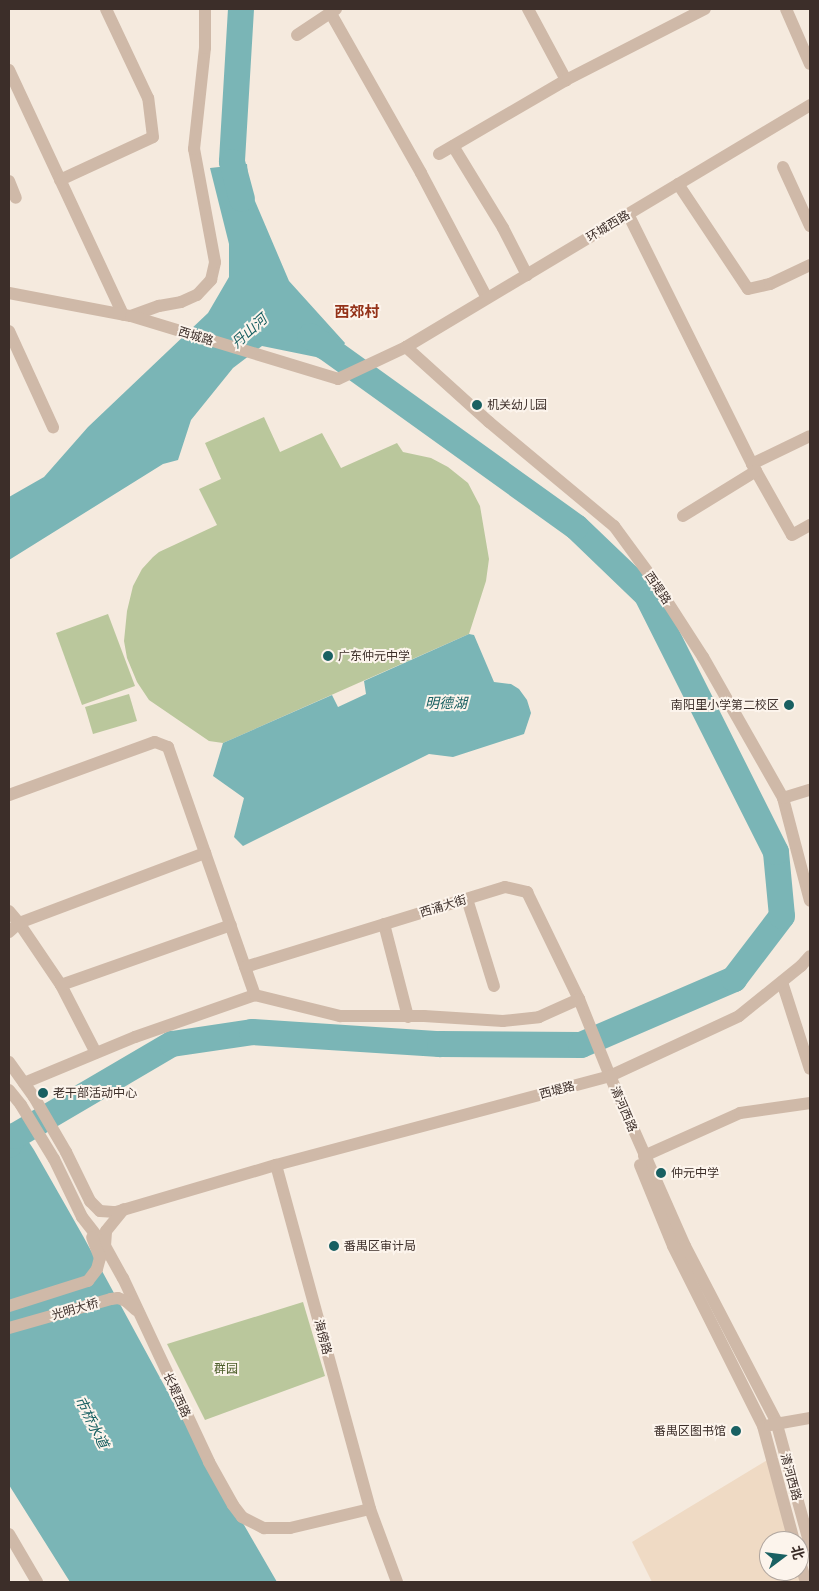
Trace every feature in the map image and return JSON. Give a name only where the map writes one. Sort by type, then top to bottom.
[{"type":"street","points":[[60,180],[153,136],[148,98],[106,9]]},
{"type":"street","points":[[9,70],[12,87],[127,315],[189,298],[197,295],[211,280],[215,262],[194,149],[205,48],[205,9]]},
{"type":"street","points":[[528,9],[566,80]]},
{"type":"street","points":[[440,154],[566,80],[705,9]]},
{"type":"street","points":[[786,9],[810,64]]},
{"type":"street","points":[[297,34],[333,10],[488,298]]},
{"type":"street","name":"环城西路","points":[[406,347],[810,105]]},
{"type":"street","points":[[453,146],[503,228],[526,275]]},
{"type":"street","points":[[783,167],[810,226]]},
{"type":"street","points":[[9,181],[16,198]]},
{"type":"street","points":[[678,184],[748,288],[770,284],[810,265]]},
{"type":"street","points":[[628,214],[754,468],[792,535],[810,524]]},
{"type":"street","name":"西城路","points":[[10,295],[127,315],[338,379],[406,347]]},
{"type":"street","points":[[9,331],[53,427]]},
{"type":"street","name":"西堤路","points":[[406,347],[489,422],[614,526],[652,578],[703,657],[783,798],[810,901]]},
{"type":"street","points":[[683,516],[754,468],[810,436]]},
{"type":"street","points":[[9,795],[155,742],[168,747],[255,995]]},
{"type":"street","points":[[783,798],[810,790]]},
{"type":"street","points":[[9,932],[19,922],[205,853]]},
{"type":"street","name":"西涌大街","points":[[245,967],[505,887],[526,892],[579,999]]},
{"type":"street","points":[[468,899],[494,986]]},
{"type":"street","points":[[9,911],[19,922],[61,986],[96,1053]]},
{"type":"street","points":[[384,924],[408,1016]]},
{"type":"street","points":[[61,986],[231,925]]},
{"type":"street","name":"西堤路","points":[[124,1209],[276,1165],[610,1076],[739,1016],[782,982],[810,956]]},
{"type":"street","points":[[782,982],[810,1069]]},
{"type":"street","points":[[24,1083],[135,1037],[255,995],[340,1016],[408,1016],[503,1021],[540,1018],[579,999],[610,1076]]},
{"type":"street","points":[[9,1062],[34,1097],[95,1207],[109,1212],[124,1209]]},
{"type":"street","name":"清河西路","points":[[610,1076],[685,1246],[777,1424],[810,1546]]},
{"type":"street","name":"清河西路","points":[[610,1076],[637,1159],[674,1246],[763,1426],[791,1531]]},
{"type":"street","name":"长堤西路","points":[[9,1090],[54,1159],[82,1217],[138,1312],[209,1462],[233,1505],[242,1517],[264,1528],[290,1528],[370,1509]]},
{"type":"street","points":[[644,1156],[740,1113],[810,1102]]},
{"type":"street","name":"海傍路","points":[[276,1165],[370,1509]]},
{"type":"street","name":"光明大桥","points":[[9,1306],[82,1284],[93,1277],[103,1252],[106,1231],[124,1209]]},
{"type":"street","name":"光明大桥","points":[[9,1328],[118,1298],[126,1301],[138,1312]]},
{"type":"street","points":[[763,1426],[810,1418]]},
{"type":"street","points":[[370,1509],[397,1582]]},
{"type":"street","points":[[9,1534],[37,1582]]},
{"type":"green space","points":[[264,417],[280,452],[322,433],[341,468],[397,443],[403,452],[431,458],[448,467],[468,483],[480,506],[489,559],[486,581],[469,634],[223,743],[209,741],[149,700],[137,682],[127,658],[124,641],[127,611],[133,586],[142,569],[153,557],[159,552],[217,525],[199,489],[221,479],[205,443]]},
{"type":"green space","points":[[108,614],[135,686],[82,705],[56,633]]},
{"type":"green space","points":[[129,694],[137,721],[93,734],[85,707]]},
{"type":"green space","name":"群园","points":[[303,1302],[325,1376],[205,1420],[167,1344]]},
{"type":"shaded area","points":[[769,1459],[790,1531],[759,1531],[759,1581],[804,1582],[652,1582],[632,1542]]},
{"type":"water","points":[[247,164],[249,187],[289,281],[345,343],[333,365],[316,357],[262,346],[233,368],[191,420],[178,460],[163,464],[9,560],[9,497],[44,477],[88,427],[208,313],[229,277],[229,244],[210,168]]},
{"type":"water","name":"明德湖","points":[[469,634],[474,635],[494,682],[511,684],[519,689],[527,700],[531,713],[524,734],[453,757],[429,754],[243,846],[234,837],[244,798],[213,776],[223,743],[332,695],[338,707],[366,694],[364,681]]},
{"type":"water","name":"市桥水道","points":[[9,1124],[12,1127],[17,1124],[34,1150],[177,1409],[277,1582],[70,1582],[9,1485]]},
{"type":"waterway","name":"丹山河","points":[[241,9],[232,162],[242,199]]},
{"type":"waterway","points":[[9,1145],[15,1136],[172,1044],[252,1032],[440,1044],[581,1045],[734,979],[782,916],[776,852],[647,595],[576,527],[310,336]]},
{"type":"place","name":"机关幼儿园","points":[[477,405]]},
{"type":"place","name":"广东仲元中学","points":[[328,656]]},
{"type":"place","name":"南阳里小学第二校区","points":[[789,705]]},
{"type":"place","name":"老干部活动中心","points":[[43,1093]]},
{"type":"place","name":"仲元中学","points":[[661,1173]]},
{"type":"place","name":"番禺区审计局","points":[[334,1246]]},
{"type":"place","name":"番禺区图书馆","points":[[736,1431]]},
{"type":"district","name":"西郊村","points":[[357,312]]}]
